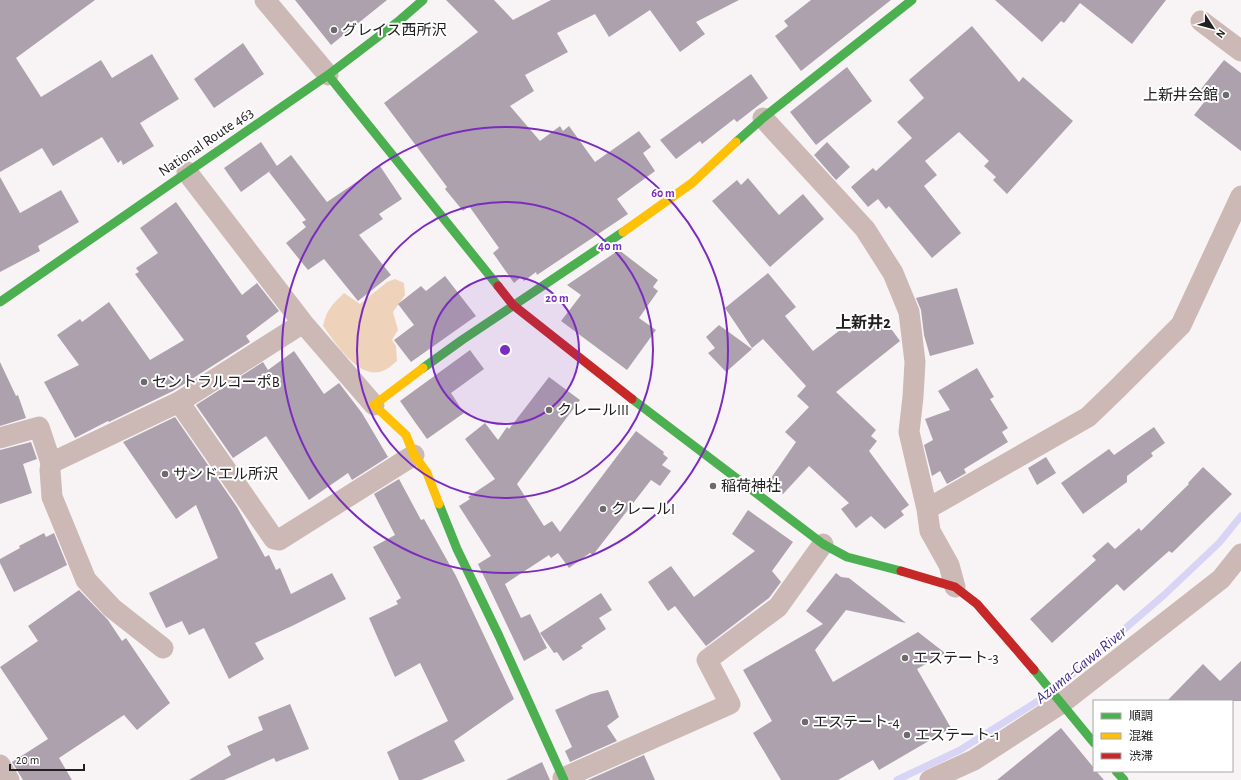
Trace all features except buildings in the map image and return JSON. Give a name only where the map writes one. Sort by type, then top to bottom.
[{"type":"main road","name":"National Route 463","points":[[0,302],[328,75],[400,20],[423,0]]},
{"type":"main road","points":[[563,779],[500,636],[457,549],[427,473],[414,455],[406,435],[374,405],[513,305],[634,225],[692,182],[763,118],[912,0]]},
{"type":"main road","points":[[328,75],[435,206],[513,305],[704,455],[824,544],[847,556],[923,576],[955,587],[977,604],[1062,702],[1093,742]]},
{"type":"main road","points":[[1117,772],[1124,780]]},
{"type":"street","points":[[265,0],[328,75]]},
{"type":"street","points":[[1201,21],[1241,51]]},
{"type":"street","points":[[763,118],[865,229],[893,273],[909,312],[915,362],[909,432],[927,509],[930,531],[949,565],[955,587]]},
{"type":"street","points":[[187,172],[303,323],[374,405]]},
{"type":"street","points":[[927,509],[1088,417],[1116,390],[1181,325],[1241,196]]},
{"type":"street","points":[[51,463],[179,402],[303,323]]},
{"type":"street","points":[[179,402],[274,539],[279,540],[414,455]]},
{"type":"street","points":[[0,438],[39,427],[51,463],[50,470],[52,497],[86,580],[112,608],[163,648]]},
{"type":"street","points":[[563,779],[730,704],[707,660],[778,607],[824,544]]},
{"type":"street","points":[[930,780],[974,760],[1062,702],[1221,579],[1241,554]]},
{"type":"street","points":[[0,765],[9,780]]},
{"type":"shaded area","points":[[395,279],[404,283],[405,295],[393,312],[398,330],[392,340],[396,346],[397,361],[385,370],[376,372],[366,371],[349,359],[323,326],[326,315],[330,308],[344,293],[360,304],[387,282]]},
{"type":"waterway","name":"Azuma-Gawa River","points":[[897,780],[960,750],[1049,694],[1164,595],[1219,543],[1241,516]]},
{"type":"traffic: fast","points":[[0,302],[328,75],[400,20],[423,0]]},
{"type":"traffic: fast","points":[[736,142],[763,118],[912,0]]},
{"type":"traffic: fast","points":[[328,75],[498,286]]},
{"type":"traffic: fast","points":[[423,368],[462,340],[623,232]]},
{"type":"traffic: fast","points":[[632,399],[823,544],[847,557],[901,571]]},
{"type":"traffic: fast","points":[[439,504],[457,549],[499,636],[564,780]]},
{"type":"traffic: fast","points":[[1034,670],[1093,742]]},
{"type":"traffic: fast","points":[[1117,772],[1124,780]]},
{"type":"traffic: slow","points":[[623,232],[692,183],[736,142]]},
{"type":"traffic: slow","points":[[423,368],[374,405],[406,435],[414,455],[427,473],[439,504]]},
{"type":"traffic: jam","points":[[498,286],[513,305],[632,399]]},
{"type":"traffic: jam","points":[[901,571],[955,587],[977,604],[1034,670]]},
{"type":"place","name":"グレイス西所沢","points":[[334,30]]},
{"type":"place","name":"上新井会館","points":[[1226,95]]},
{"type":"place","name":"セントラルコーポB","points":[[144,382]]},
{"type":"place","name":"クレールIII","points":[[549,410]]},
{"type":"place","name":"サンドエル所沢","points":[[165,474]]},
{"type":"place","name":"稲荷神社","points":[[713,486]]},
{"type":"place","name":"クレールI","points":[[603,509]]},
{"type":"place","name":"エステート-3","points":[[905,658]]},
{"type":"place","name":"エステート-4","points":[[805,722]]},
{"type":"place","name":"エステート-1","points":[[907,735]]},
{"type":"district","name":"上新井2","points":[[863,323]]}]
